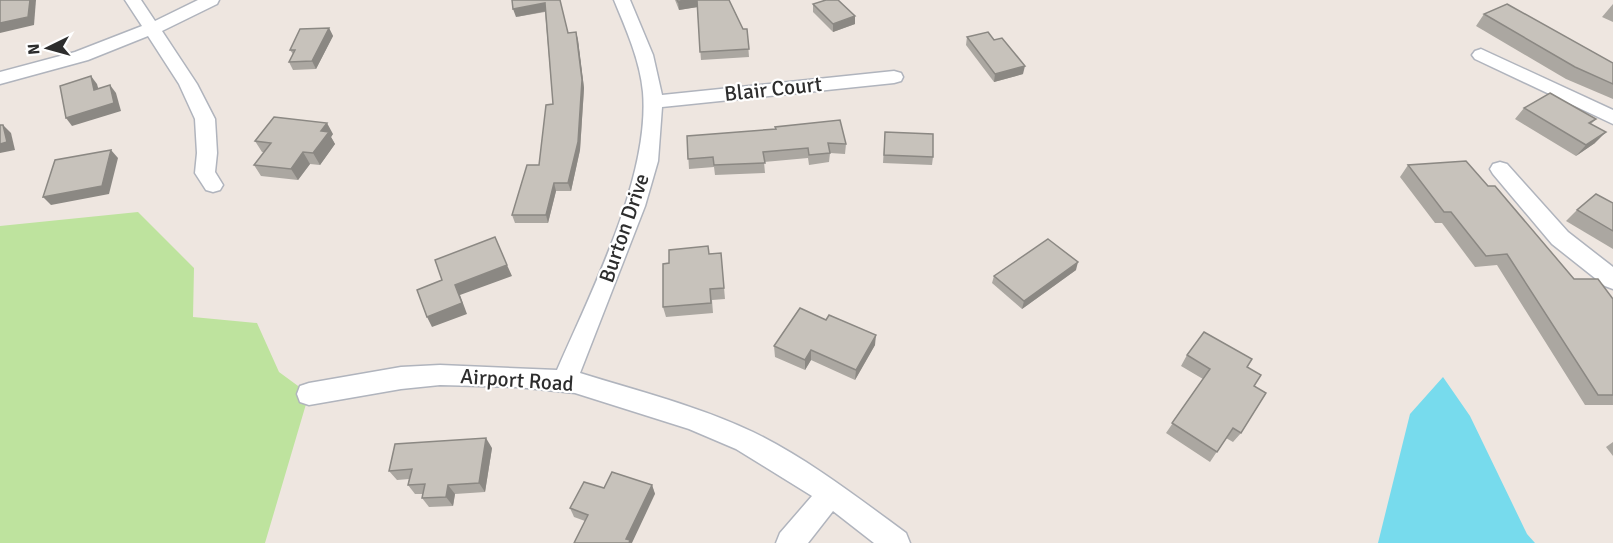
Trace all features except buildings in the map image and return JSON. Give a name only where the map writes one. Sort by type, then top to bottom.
[{"type":"street","points":[[133,0],[188,84],[205,119],[209,179]]},
{"type":"street","points":[[0,78],[78,56],[151,29],[211,0]]},
{"type":"street","name":"Burton Drive","points":[[564,381],[640,191],[648,157],[652,102],[644,54],[622,0]]},
{"type":"street","points":[[1481,55],[1613,118]]},
{"type":"street","name":"Blair Court","points":[[652,102],[894,77]]},
{"type":"street","points":[[1500,169],[1560,238],[1613,280]]},
{"type":"street","name":"Airport Road","points":[[309,394],[392,379],[440,375],[517,377],[576,382],[694,419],[745,441],[831,493],[896,543]]},
{"type":"street","points":[[790,543],[831,493]]},
{"type":"green space","points":[[138,212],[194,268],[193,317],[257,323],[279,372],[309,394],[265,543],[0,543],[0,226]]},
{"type":"water","points":[[1443,377],[1470,416],[1527,534],[1535,543],[1378,543],[1410,414]]}]
